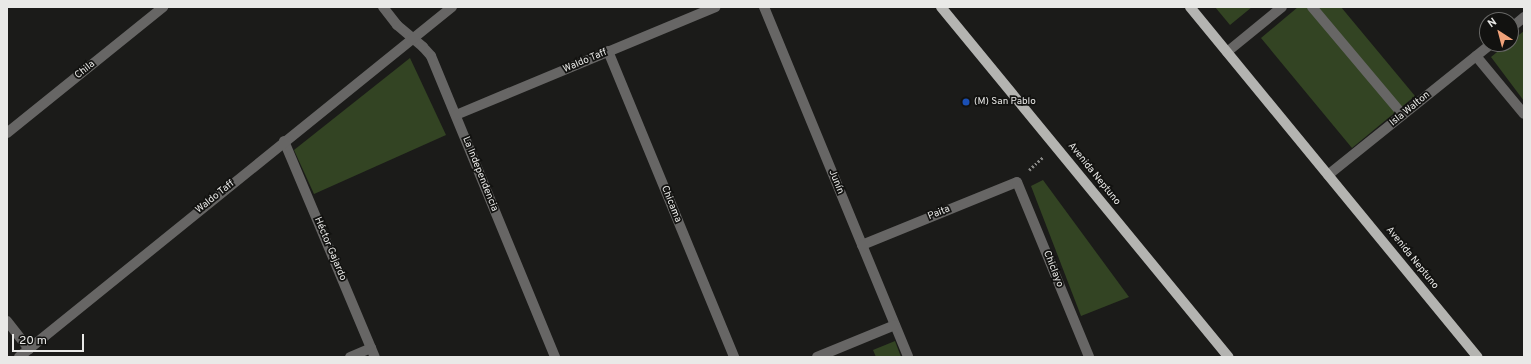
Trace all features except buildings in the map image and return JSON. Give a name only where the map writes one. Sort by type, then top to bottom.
[{"type":"main road","name":"Avenida Neptuno","points":[[941,7],[1229,357]]},
{"type":"main road","name":"Avenida Neptuno","points":[[1190,7],[1478,357]]},
{"type":"street","name":"Chila","points":[[7,133],[163,7]]},
{"type":"street","name":"La Independencia","points":[[383,7],[397,25],[431,56],[555,357]]},
{"type":"street","name":"Waldo Taff","points":[[19,357],[284,141],[452,7]]},
{"type":"street","name":"Waldo Taff","points":[[456,115],[715,7]]},
{"type":"street","name":"Junín","points":[[764,7],[908,357]]},
{"type":"street","points":[[1227,52],[1282,7]]},
{"type":"street","points":[[1312,7],[1403,115]]},
{"type":"street","name":"Chicama","points":[[608,51],[734,357]]},
{"type":"street","name":"Isla Walton","points":[[1328,175],[1481,52]]},
{"type":"street","points":[[1476,56],[1524,114]]},
{"type":"street","name":"Héctor Gajardo","points":[[284,141],[373,353]]},
{"type":"street","name":"Paita","points":[[862,245],[1017,182]]},
{"type":"street","name":"Chiclayo","points":[[1017,182],[1089,357]]},
{"type":"street","points":[[7,321],[29,349]]},
{"type":"street","points":[[817,357],[895,325]]},
{"type":"street","points":[[350,357],[373,353]]},
{"type":"path","points":[[1017,182],[1055,145]]},
{"type":"green space","points":[[1215,7],[1252,7],[1230,25]]},
{"type":"green space","points":[[1298,7],[1341,7],[1415,96],[1352,148],[1261,38]]},
{"type":"green space","points":[[1524,31],[1524,101],[1491,57],[1497,52],[1519,52],[1519,35]]},
{"type":"green space","points":[[410,58],[446,135],[314,194],[294,150]]},
{"type":"green space","points":[[1043,180],[1129,297],[1081,316],[1031,186]]},
{"type":"green space","points":[[895,341],[901,357],[876,357],[873,350]]},
{"type":"place","name":"(M) San Pablo","points":[[966,102]]}]
